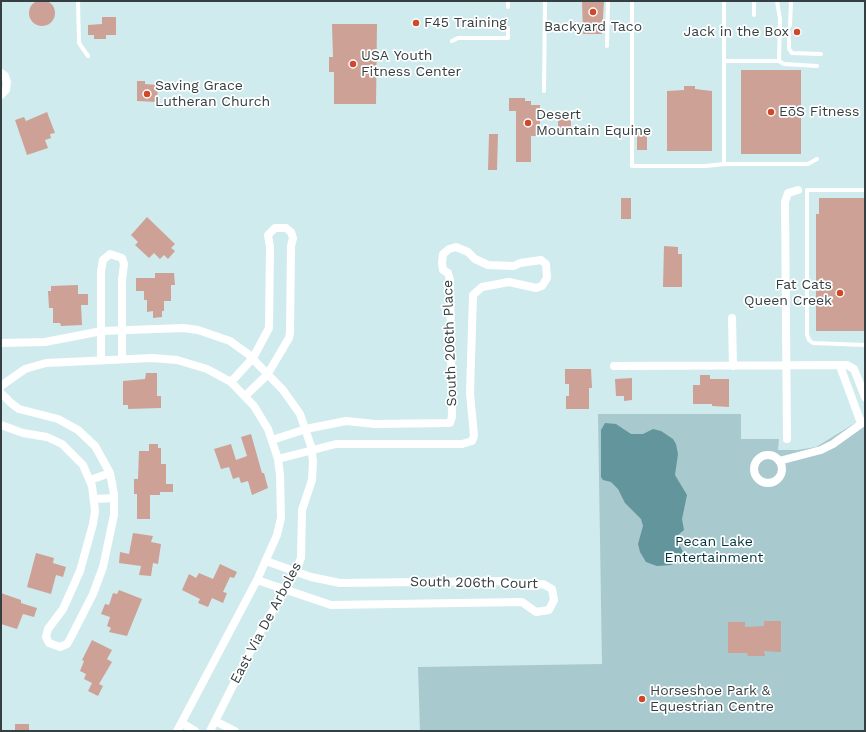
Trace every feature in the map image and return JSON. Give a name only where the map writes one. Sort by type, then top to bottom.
[{"type":"street","points":[[1,73],[5,76],[7,82],[6,90],[1,95]]},
{"type":"street","points":[[786,439],[785,202],[788,193],[798,190]]},
{"type":"street","points":[[231,382],[253,358],[270,323],[270,247],[268,235],[275,228],[286,228],[291,232],[293,238],[291,246],[289,338],[267,375],[245,396]]},
{"type":"street","name":"South 206th Place","points":[[306,429],[346,421],[375,424],[450,423],[452,417],[450,280],[448,273],[443,270],[443,254],[449,249],[456,247],[468,252],[476,259],[492,266],[514,266],[533,260],[541,260],[546,264],[547,278],[542,286],[536,288],[509,282],[482,287],[473,295],[470,393],[474,431],[472,441],[462,444],[336,444],[312,450]]},
{"type":"street","points":[[1,386],[25,369],[36,365],[122,359],[124,264],[122,258],[110,254],[106,256],[102,264],[101,360]]},
{"type":"street","points":[[732,318],[733,366]]},
{"type":"street","name":"East Via De Arboles","points":[[122,330],[183,328],[198,330],[230,342],[253,358],[292,401],[306,429],[312,450],[312,480],[302,510],[301,558],[296,571],[259,634],[210,731]]},
{"type":"street","points":[[1,343],[45,342],[102,331],[122,330]]},
{"type":"street","name":"East Via De Arboles","points":[[122,359],[152,358],[177,360],[207,369],[231,382],[262,417],[278,459],[281,518],[277,535],[257,580],[177,731]]},
{"type":"street","points":[[614,366],[847,365],[854,369],[865,397]]},
{"type":"street","points":[[779,461],[821,450],[833,444],[863,422],[840,366]]},
{"type":"street","points":[[850,392],[861,388]]},
{"type":"street","points":[[1,393],[10,403],[19,409],[58,419],[78,430],[95,446],[110,473],[114,498],[114,515],[110,542],[103,567],[93,594],[67,644],[60,647],[53,646],[46,637],[48,630],[63,609],[80,571],[93,524],[94,499],[90,480],[83,465],[62,444],[47,437],[17,431],[1,425]]},
{"type":"street","points":[[272,440],[306,429]]},
{"type":"street","points":[[278,459],[312,450]]},
{"type":"street","points":[[90,480],[110,473]]},
{"type":"street","points":[[94,499],[114,498]]},
{"type":"street","points":[[266,561],[296,571]]},
{"type":"street","name":"South 206th Court","points":[[285,590],[319,602],[339,605],[522,602],[536,612],[549,610],[554,600],[552,590],[543,584],[530,586],[502,581],[340,583],[322,580],[296,571]]},
{"type":"street","points":[[257,580],[285,590]]},
{"type":"street","points":[[215,721],[235,731]]},
{"type":"street","points":[[182,723],[195,731]]},
{"type":"lane","points":[[78,1],[79,42],[88,56]]},
{"type":"lane","points":[[508,1],[508,7]]},
{"type":"lane","points":[[544,91],[545,1]]},
{"type":"lane","points":[[607,46],[608,1]]},
{"type":"lane","points":[[632,1],[632,166],[808,164],[817,159]]},
{"type":"lane","points":[[724,1],[724,164]]},
{"type":"lane","points":[[754,1],[754,15]]},
{"type":"lane","points":[[776,1],[780,19],[779,61]]},
{"type":"lane","points":[[790,26],[791,1]]},
{"type":"lane","points":[[452,41],[458,38],[508,38],[508,28]]},
{"type":"lane","points":[[790,32],[789,49],[792,53],[821,54]]},
{"type":"lane","points":[[724,62],[779,61],[784,64],[817,66]]},
{"type":"lane","points":[[798,190],[865,190]]},
{"type":"lane","points":[[807,190],[807,334],[809,340],[813,343],[865,345]]},
{"type":"green space","name":"Pecan Lake Entertainment","points":[[598,414],[741,414],[741,439],[779,439],[778,450],[797,450],[816,447],[865,417],[865,731],[420,731],[418,667],[602,664]]},
{"type":"shaded area","points":[[605,423],[616,424],[631,434],[643,434],[653,429],[661,431],[673,439],[676,444],[678,454],[675,475],[687,495],[682,519],[684,530],[678,535],[677,540],[683,552],[678,561],[671,565],[657,566],[646,562],[640,552],[638,544],[643,526],[641,519],[625,503],[618,489],[611,482],[603,480],[601,477],[601,430]]},
{"type":"building","points":[[42,0],[51,4],[55,13],[51,22],[42,26],[33,22],[29,13],[33,4]]},
{"type":"building","name":"Backyard Taco","points":[[582,1],[604,1],[602,34],[583,34]]},
{"type":"building","points":[[102,17],[116,17],[116,35],[106,35],[106,39],[94,39],[94,35],[88,35],[88,25],[102,24]]},
{"type":"building","name":"USA Youth Fitness Center","points":[[332,24],[377,24],[376,104],[334,104],[334,72],[329,72],[329,57],[333,57]]},
{"type":"building","name":"EōS Fitness","points":[[741,70],[801,70],[801,154],[741,154]]},
{"type":"building","points":[[137,81],[145,81],[145,84],[158,85],[157,102],[137,101]]},
{"type":"building","points":[[684,86],[695,86],[695,89],[712,91],[712,151],[667,151],[667,91],[684,90]]},
{"type":"building","name":"Desert Mountain Equine","points":[[509,98],[525,98],[525,101],[531,101],[531,105],[540,105],[540,136],[531,136],[531,162],[516,162],[516,111],[509,111]]},
{"type":"building","points":[[47,112],[55,133],[50,134],[51,138],[45,140],[48,148],[27,155],[15,120],[24,117],[26,121]]},
{"type":"building","points":[[558,118],[571,118],[571,132],[558,132]]},
{"type":"building","points":[[637,132],[647,132],[647,150],[637,150]]},
{"type":"building","points":[[489,134],[498,134],[497,170],[488,170]]},
{"type":"building","points":[[621,198],[631,198],[631,219],[621,219]]},
{"type":"building","name":"Fat Cats Queen Creek","points":[[819,198],[865,198],[865,331],[816,331],[816,214],[819,214]]},
{"type":"building","points":[[147,217],[175,244],[171,248],[175,251],[168,259],[164,255],[160,259],[154,253],[149,258],[135,245],[138,242],[131,235]]},
{"type":"building","points":[[664,246],[678,247],[678,254],[682,254],[682,287],[663,287]]},
{"type":"building","points":[[155,273],[174,273],[175,285],[171,285],[171,301],[164,301],[164,311],[162,311],[162,317],[153,318],[153,311],[147,312],[147,300],[144,300],[144,291],[136,291],[136,278],[155,278]]},
{"type":"building","points":[[78,285],[78,294],[88,294],[88,305],[81,305],[82,325],[61,326],[60,323],[53,323],[53,308],[49,308],[48,291],[51,291],[51,286]]},
{"type":"building","points":[[565,369],[591,369],[592,388],[589,388],[589,409],[566,409],[566,396],[569,396],[569,384],[565,384]]},
{"type":"building","points":[[146,373],[157,373],[157,396],[161,396],[161,408],[128,409],[128,405],[123,405],[123,381],[145,379]]},
{"type":"building","points":[[700,375],[710,375],[710,379],[729,379],[729,407],[712,406],[712,404],[693,404],[693,385],[700,385]]},
{"type":"building","points":[[632,378],[632,400],[624,401],[624,396],[616,396],[615,379]]},
{"type":"building","points":[[251,434],[262,473],[264,473],[268,488],[252,495],[248,481],[241,483],[239,477],[233,479],[229,467],[221,469],[214,449],[231,444],[236,460],[247,456],[241,437]]},
{"type":"building","points":[[149,444],[158,444],[158,448],[161,448],[161,464],[166,464],[166,484],[173,484],[173,492],[160,492],[160,495],[150,495],[150,519],[137,519],[137,494],[134,494],[134,479],[138,479],[139,451],[149,451]]},
{"type":"building","points":[[133,533],[153,536],[151,542],[161,544],[158,564],[153,563],[151,576],[139,575],[141,566],[119,563],[120,552],[129,554]]},
{"type":"building","points":[[36,553],[54,558],[53,563],[66,567],[63,577],[56,575],[51,594],[27,587]]},
{"type":"building","points":[[220,564],[237,572],[234,578],[230,577],[223,592],[227,593],[223,603],[212,598],[208,607],[198,603],[200,599],[182,590],[189,574],[196,578],[199,573],[213,579]]},
{"type":"building","points":[[119,590],[142,599],[127,636],[109,632],[111,628],[107,626],[110,617],[101,614],[105,604],[109,605],[113,593],[117,594]]},
{"type":"building","points":[[1,593],[21,600],[21,603],[37,608],[34,617],[23,614],[17,629],[1,624]]},
{"type":"building","points":[[764,621],[781,621],[781,652],[764,651],[765,656],[748,656],[747,653],[728,653],[728,622],[745,622],[745,627],[764,626]]},
{"type":"building","points":[[92,640],[112,650],[107,659],[112,662],[99,684],[103,686],[98,696],[88,691],[92,683],[84,679],[86,674],[80,671],[84,661],[82,660]]},
{"type":"building","points":[[15,724],[29,724],[29,731],[15,731]]},
{"type":"place","name":"Backyard Taco","points":[[593,12]]},
{"type":"place","name":"F45 Training","points":[[416,23]]},
{"type":"place","name":"Jack in the Box","points":[[797,32]]},
{"type":"place","name":"USA Youth Fitness Center","points":[[353,64]]},
{"type":"place","name":"Saving Grace Lutheran Church","points":[[147,94]]},
{"type":"place","name":"EōS Fitness","points":[[771,112]]},
{"type":"place","name":"Desert Mountain Equine","points":[[528,123]]},
{"type":"place","name":"Fat Cats Queen Creek","points":[[840,293]]},
{"type":"place","name":"Horseshoe Park & Equestrian Centre","points":[[642,699]]}]
